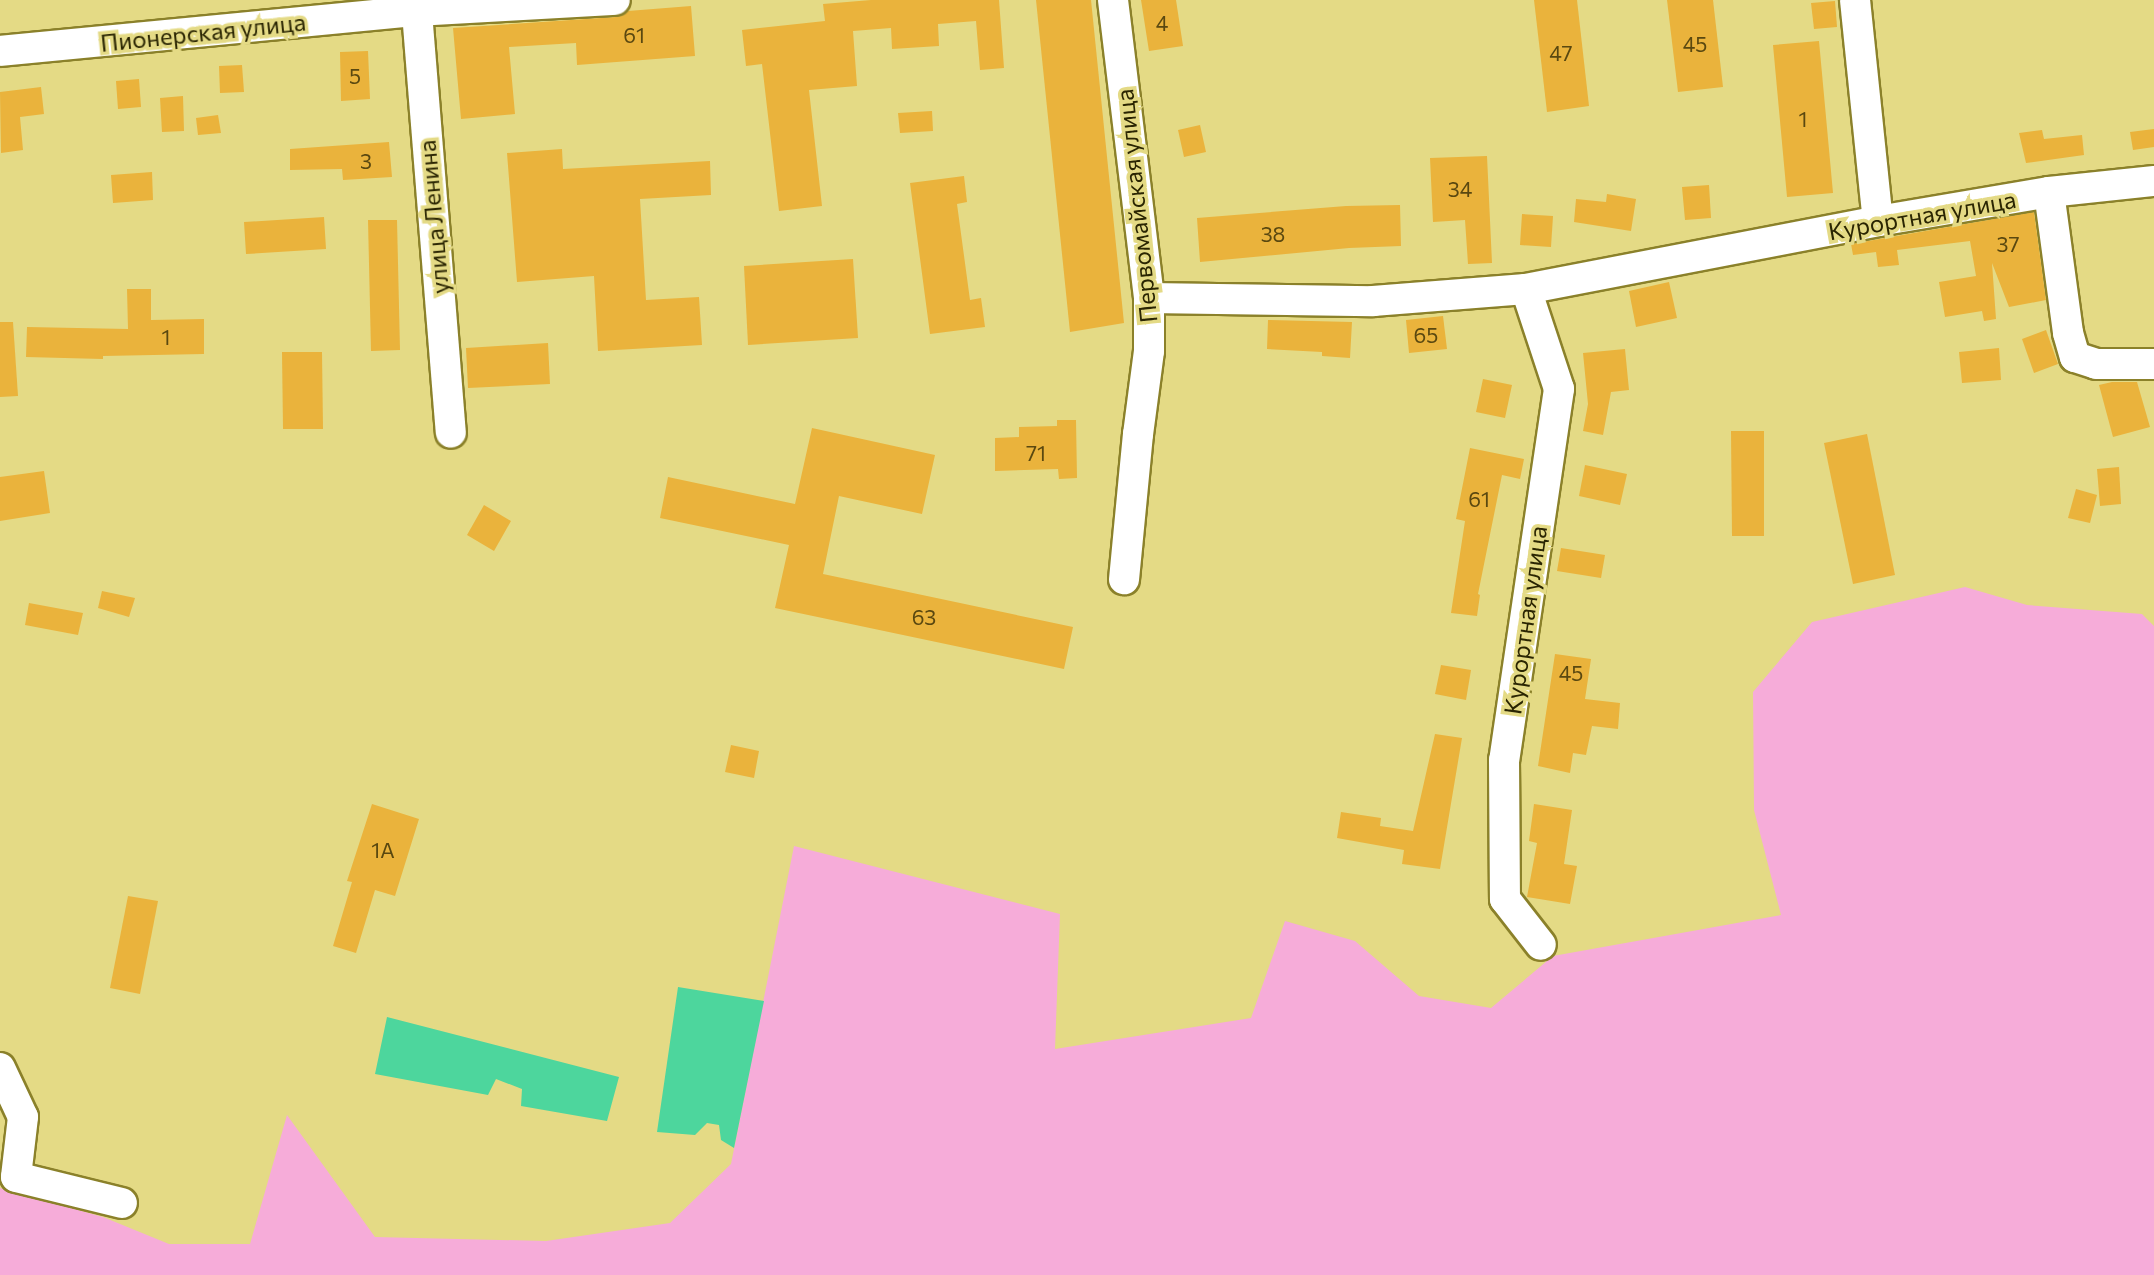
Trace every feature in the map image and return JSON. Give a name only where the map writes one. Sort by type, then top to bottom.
[{"type":"street","name":"Пионерская улица","points":[[0,51],[416,6],[615,0]]},
{"type":"street","name":"Первомайская улица","points":[[1113,0],[1149,298],[1149,351],[1124,579]]},
{"type":"street","points":[[1855,0],[1878,221]]},
{"type":"street","name":"улица Ленина","points":[[416,6],[451,433]]},
{"type":"street","name":"Курортная улица","points":[[1149,298],[1373,301],[1526,289],[1878,221],[2049,192],[2154,181]]},
{"type":"street","points":[[2049,192],[2068,333],[2075,357],[2096,364],[2154,364]]},
{"type":"street","name":"Курортная улица","points":[[1526,289],[1559,388],[1504,760],[1505,899],[1541,945]]},
{"type":"street","points":[[0,1068],[23,1117],[16,1177],[122,1203]]},
{"type":"shaded area","points":[[1965,587],[2027,605],[2142,614],[2154,626],[2154,1275],[0,1275],[0,1188],[103,1217],[169,1244],[250,1244],[287,1115],[375,1237],[546,1241],[670,1223],[731,1164],[794,846],[1060,914],[1055,1049],[1251,1018],[1285,921],[1355,941],[1419,996],[1491,1008],[1553,956],[1781,915],[1754,810],[1753,692],[1812,622]]},
{"type":"shaded area","points":[[678,987],[764,1001],[734,1148],[721,1140],[719,1125],[707,1123],[695,1135],[657,1132]]},
{"type":"shaded area","points":[[387,1017],[619,1077],[607,1121],[521,1106],[522,1089],[496,1079],[488,1095],[375,1074]]},
{"type":"building","points":[[871,0],[999,0],[1004,68],[980,70],[976,21],[938,24],[939,46],[892,49],[891,28],[853,31],[857,86],[809,90],[822,206],[779,211],[762,64],[746,66],[742,30],[825,21],[823,4]]},
{"type":"building","points":[[1036,0],[1091,0],[1124,323],[1070,332]]},
{"type":"building","points":[[1141,0],[1176,0],[1183,46],[1149,51]]},
{"type":"building","points":[[1534,0],[1577,0],[1589,106],[1547,112]]},
{"type":"building","points":[[1667,0],[1713,0],[1723,87],[1678,92]]},
{"type":"building","points":[[1835,1],[1837,27],[1814,29],[1811,3]]},
{"type":"building","points":[[691,6],[695,56],[577,65],[576,43],[509,47],[515,114],[461,119],[453,28],[616,17],[628,11]]},
{"type":"building","points":[[1819,41],[1833,193],[1787,197],[1773,45]]},
{"type":"building","points":[[368,51],[370,99],[341,101],[340,52]]},
{"type":"building","points":[[242,65],[244,92],[220,93],[219,66]]},
{"type":"building","points":[[139,79],[141,107],[118,109],[116,81]]},
{"type":"building","points":[[41,87],[44,114],[20,117],[23,150],[1,153],[0,92]]},
{"type":"building","points":[[183,96],[184,131],[162,132],[160,98]]},
{"type":"building","points":[[932,111],[933,131],[900,133],[898,113]]},
{"type":"building","points":[[218,115],[221,133],[198,135],[196,118]]},
{"type":"building","points":[[1200,125],[1206,152],[1184,157],[1178,130]]},
{"type":"building","points":[[2154,129],[2154,147],[2133,150],[2130,132]]},
{"type":"building","points":[[2042,130],[2044,139],[2082,135],[2084,155],[2026,163],[2019,133]]},
{"type":"building","points":[[389,142],[392,177],[343,180],[342,169],[290,170],[290,149]]},
{"type":"building","points":[[562,149],[563,169],[710,161],[711,195],[640,199],[646,300],[699,297],[702,345],[598,351],[594,276],[517,282],[507,153]]},
{"type":"building","points":[[1487,156],[1492,263],[1468,264],[1465,220],[1433,222],[1430,158]]},
{"type":"building","points":[[152,172],[153,200],[113,203],[111,175]]},
{"type":"building","points":[[964,176],[967,202],[957,204],[970,300],[981,298],[985,327],[930,334],[910,183]]},
{"type":"building","points":[[1709,185],[1711,218],[1685,220],[1682,187]]},
{"type":"building","points":[[1607,194],[1636,199],[1631,231],[1574,222],[1576,199],[1606,202]]},
{"type":"building","points":[[1400,205],[1401,246],[1349,248],[1200,262],[1197,218],[1346,206]]},
{"type":"building","points":[[2034,212],[2046,300],[2009,307],[1992,263],[1996,319],[1984,321],[1982,311],[1945,317],[1939,282],[1976,276],[1970,241],[1897,250],[1899,265],[1878,267],[1876,252],[1853,255],[1851,244]]},
{"type":"building","points":[[1522,214],[1553,216],[1551,247],[1520,245]]},
{"type":"building","points":[[324,217],[326,249],[246,254],[244,222]]},
{"type":"building","points":[[368,220],[397,220],[400,350],[371,351]]},
{"type":"building","points":[[853,259],[858,338],[748,345],[744,266]]},
{"type":"building","points":[[1669,282],[1677,318],[1636,327],[1629,291]]},
{"type":"building","points":[[127,289],[151,289],[151,320],[204,319],[204,354],[103,356],[103,359],[26,357],[27,327],[128,329]]},
{"type":"building","points":[[1443,316],[1447,349],[1409,353],[1406,320]]},
{"type":"building","points":[[1268,320],[1352,322],[1350,358],[1322,356],[1322,352],[1267,349]]},
{"type":"building","points":[[0,322],[13,322],[18,396],[0,397]]},
{"type":"building","points":[[2046,330],[2058,364],[2034,373],[2022,339]]},
{"type":"building","points":[[548,343],[550,384],[468,388],[466,348]]},
{"type":"building","points":[[1999,348],[2001,380],[1962,383],[1959,352]]},
{"type":"building","points":[[1625,349],[1629,390],[1611,392],[1603,435],[1583,431],[1588,404],[1583,353]]},
{"type":"building","points":[[282,352],[322,352],[323,429],[283,429]]},
{"type":"building","points":[[1483,379],[1512,385],[1505,418],[1476,412]]},
{"type":"building","points":[[2137,382],[2150,427],[2113,437],[2099,385]]},
{"type":"building","points":[[1057,420],[1076,420],[1077,478],[1059,479],[1058,469],[995,471],[995,438],[1019,437],[1019,427],[1057,426]]},
{"type":"building","points":[[812,428],[935,455],[922,514],[839,496],[823,574],[1073,627],[1064,669],[775,608],[789,545],[660,518],[668,477],[795,504]]},
{"type":"building","points":[[1731,431],[1764,431],[1764,536],[1732,536]]},
{"type":"building","points":[[1867,434],[1895,575],[1853,584],[1824,443]]},
{"type":"building","points":[[1470,448],[1524,459],[1520,479],[1502,475],[1478,594],[1477,616],[1451,613],[1465,521],[1456,519]]},
{"type":"building","points":[[1585,465],[1627,474],[1620,505],[1579,496]]},
{"type":"building","points":[[2119,467],[2121,504],[2100,506],[2097,469]]},
{"type":"building","points":[[44,471],[50,513],[0,521],[0,477]]},
{"type":"building","points":[[2076,489],[2097,495],[2090,523],[2068,518]]},
{"type":"building","points":[[484,505],[511,521],[494,551],[467,535]]},
{"type":"building","points":[[1561,548],[1605,555],[1601,578],[1557,571]]},
{"type":"building","points":[[102,591],[135,598],[129,617],[98,608]]},
{"type":"building","points":[[29,603],[83,613],[78,635],[25,625]]},
{"type":"building","points":[[1555,654],[1591,659],[1585,699],[1620,703],[1618,729],[1592,726],[1586,755],[1573,753],[1570,773],[1538,766]]},
{"type":"building","points":[[1441,665],[1471,670],[1466,700],[1435,694]]},
{"type":"building","points":[[1435,734],[1462,738],[1440,869],[1402,864],[1404,850],[1337,838],[1341,812],[1381,818],[1380,826],[1413,831]]},
{"type":"building","points":[[731,745],[759,751],[754,778],[725,772]]},
{"type":"building","points":[[372,804],[419,819],[395,896],[375,890],[356,953],[333,946],[352,882],[347,881]]},
{"type":"building","points":[[1534,804],[1572,810],[1564,864],[1577,866],[1570,904],[1527,897],[1537,843],[1529,841]]},
{"type":"building","points":[[128,896],[158,901],[140,994],[110,988]]}]
